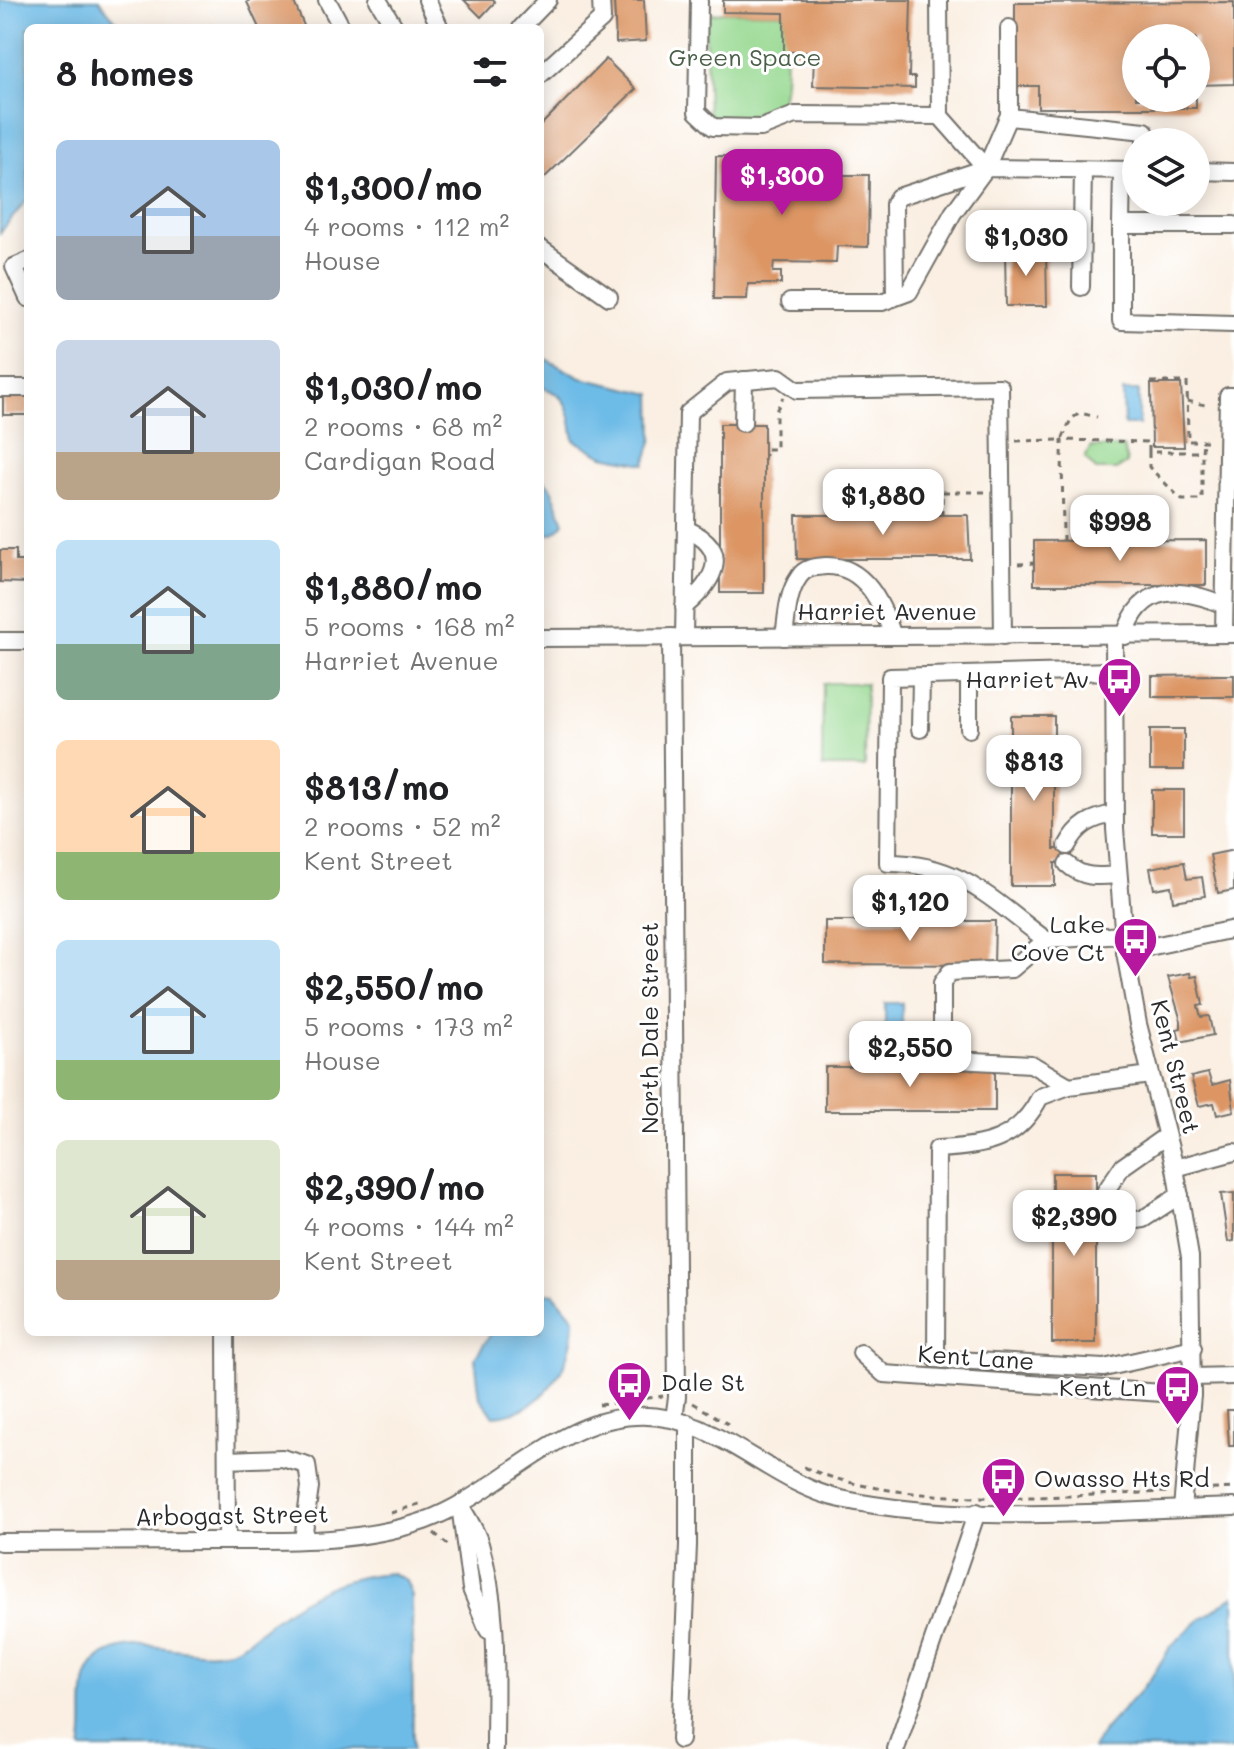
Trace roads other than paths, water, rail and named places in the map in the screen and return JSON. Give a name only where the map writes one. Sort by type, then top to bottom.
[{"type":"street","points":[[327,0],[340,24]]},
{"type":"street","points":[[378,0],[393,24]]},
{"type":"street","points":[[427,0],[438,24]]},
{"type":"street","points":[[525,24],[548,0]]},
{"type":"street","points":[[544,71],[602,19],[601,0]]},
{"type":"street","points":[[699,0],[697,112],[713,127],[761,128],[795,115],[940,116]]},
{"type":"street","points":[[939,0],[940,116],[986,168]]},
{"type":"street","points":[[790,302],[882,302],[909,292],[953,213],[986,168],[1009,117],[1009,28]]},
{"type":"street","points":[[1009,117],[1122,129]]},
{"type":"street","points":[[895,297],[894,204],[898,197],[986,168],[1122,170]]},
{"type":"street","points":[[1081,287],[1083,170]]},
{"type":"street","points":[[1210,171],[1234,172]]},
{"type":"street","points":[[1122,216],[1121,321],[1234,324]]},
{"type":"street","points":[[1121,225],[1234,225]]},
{"type":"street","points":[[544,251],[609,297]]},
{"type":"street","points":[[24,263],[14,267],[24,289]]},
{"type":"street","points":[[743,423],[744,380],[779,377],[797,390],[1000,387],[1003,636]]},
{"type":"street","name":"North Dale Street","points":[[680,1740],[688,1545],[677,1397],[677,637],[684,607],[688,413],[727,382],[744,380]]},
{"type":"street","points":[[0,388],[24,388]]},
{"type":"street","points":[[1229,634],[1224,605],[1230,536],[1227,442],[1228,396],[1234,396]]},
{"type":"street","points":[[684,607],[702,592],[715,570],[714,555],[706,541],[686,529]]},
{"type":"street","points":[[784,637],[788,604],[800,573],[811,567],[838,566],[858,576],[869,588],[884,610],[893,636]]},
{"type":"street","points":[[1119,636],[1137,608],[1168,591],[1187,592],[1224,605]]},
{"type":"street","name":"Harriet Avenue","points":[[544,638],[1229,634]]},
{"type":"street","name":"Kent Street","points":[[1119,636],[1114,671],[1114,814],[1124,943],[1150,1075],[1175,1168],[1190,1257],[1192,1395],[1182,1509]]},
{"type":"street","points":[[0,641],[24,641]]},
{"type":"street","points":[[1114,671],[890,677],[888,863],[920,863],[940,868],[975,887],[1046,940],[1124,943],[1234,929]]},
{"type":"street","points":[[969,675],[969,729]]},
{"type":"street","points":[[920,729],[921,677]]},
{"type":"street","points":[[1114,814],[1093,817],[1075,832],[1067,855],[1077,873],[1117,875]]},
{"type":"street","points":[[1046,940],[1012,969],[950,972],[942,983],[942,1054],[956,1060],[1031,1064],[1069,1086]]},
{"type":"street","points":[[1150,1075],[1069,1086],[1040,1097],[1029,1119],[1004,1138],[967,1148],[937,1149],[936,1359],[1104,1368],[1193,1348]]},
{"type":"street","points":[[1105,1192],[1122,1167],[1166,1136]]},
{"type":"street","points":[[1175,1168],[1234,1152]]},
{"type":"street","points":[[1105,1212],[1116,1223],[1143,1219],[1180,1195]]},
{"type":"street","points":[[226,1336],[227,1541]]},
{"type":"street","name":"Kent Lane","points":[[861,1353],[884,1374],[1192,1395]]},
{"type":"street","points":[[1191,1377],[1234,1376]]},
{"type":"street","name":"Arbogast Street","points":[[0,1542],[303,1540],[373,1534],[422,1512],[460,1505],[592,1425],[632,1416],[681,1421]]},
{"type":"street","points":[[681,1421],[787,1480],[825,1495],[907,1509],[977,1512],[1234,1507]]},
{"type":"street","points":[[227,1460],[282,1458],[307,1465],[310,1487],[303,1540]]},
{"type":"street","points":[[460,1505],[471,1589],[495,1646],[495,1749]]},
{"type":"street","points":[[896,1749],[977,1512]]},
{"type":"water","points":[[0,0],[99,0],[119,24],[24,24],[24,204],[0,233]]},
{"type":"water","points":[[544,358],[581,378],[652,394],[653,438],[645,464],[603,456],[574,440],[566,406],[544,388]]},
{"type":"water","points":[[1123,391],[1139,391],[1139,425],[1124,425]]},
{"type":"water","points":[[544,479],[552,490],[564,523],[544,534]]},
{"type":"water","points":[[885,1003],[902,1003],[902,1030],[885,1030]]},
{"type":"water","points":[[544,1294],[554,1294],[574,1318],[573,1336],[562,1369],[541,1396],[527,1406],[494,1416],[480,1398],[475,1358],[489,1336],[544,1336]]},
{"type":"water","points":[[392,1573],[406,1580],[412,1597],[413,1749],[81,1749],[85,1684],[96,1661],[107,1653],[138,1646],[203,1652],[235,1648],[288,1609],[316,1593],[359,1577]]},
{"type":"water","points":[[1234,1596],[1234,1749],[1092,1749],[1103,1731],[1149,1681],[1171,1646],[1198,1621]]},
{"type":"place","name":"Harriet Av","points":[[1120,719]]},
{"type":"place","name":"Lake Cove Ct","points":[[1136,978]]},
{"type":"place","name":"Dale St","points":[[630,1422]]},
{"type":"place","name":"Kent Ln","points":[[1177,1427]]},
{"type":"place","name":"Owasso Hts Rd","points":[[1003,1518]]},
{"type":"park label","name":"Green Space","points":[[745,58]]}]
